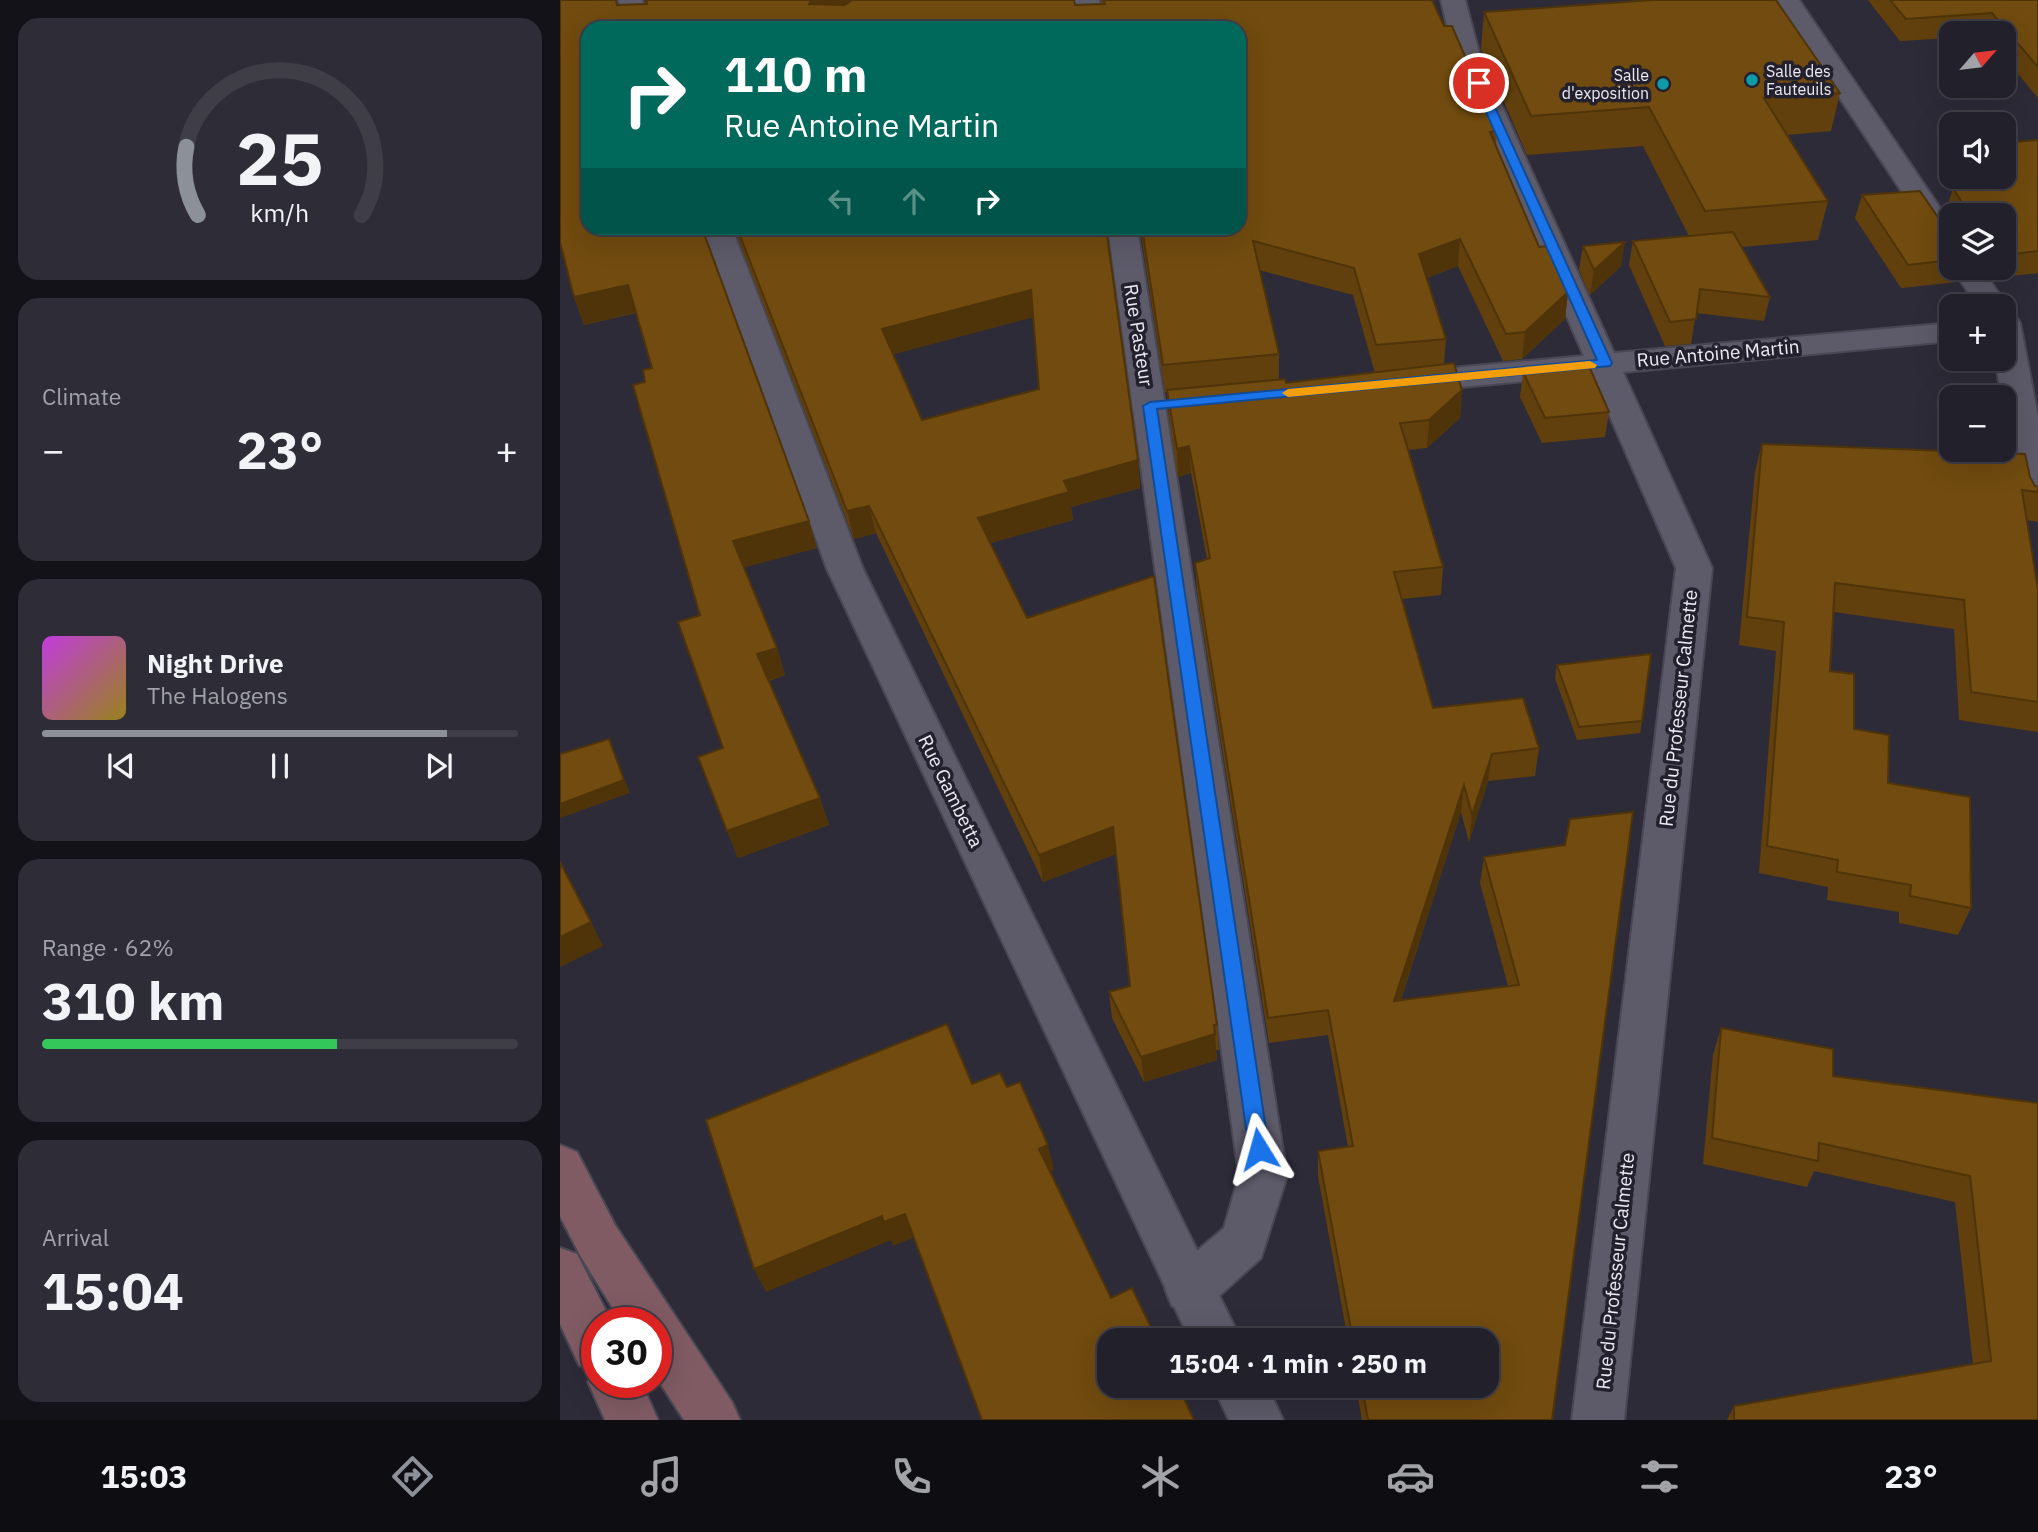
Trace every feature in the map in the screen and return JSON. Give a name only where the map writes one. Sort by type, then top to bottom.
[{"type":"main road","points":[[560,1167],[598,1241],[641,1307]]},
{"type":"main road","points":[[560,1271],[581,1314]]},
{"type":"main road","points":[[672,1356],[714,1420]]},
{"type":"main road","points":[[622,1398],[632,1420]]},
{"type":"street","points":[[630,0],[637,21]]},
{"type":"street","points":[[1087,0],[1090,21]]},
{"type":"street","name":"Rue du Professeur Calmette","points":[[1453,0],[1468,60],[1694,568],[1598,1420]]},
{"type":"street","points":[[1787,0],[1939,227]]},
{"type":"street","name":"Rue Gambetta","points":[[720,235],[845,569],[1210,1328]]},
{"type":"street","name":"Rue Pasteur","points":[[1124,235],[1164,405],[1263,1176],[1244,1242],[1190,1289]]},
{"type":"street","points":[[1977,280],[1988,294]]},
{"type":"street","name":"Rue Antoine Martin","points":[[1371,385],[1939,333]]},
{"type":"street","points":[[2016,365],[2038,505]]},
{"type":"street","points":[[1245,1398],[1257,1420]]},
{"type":"building","points":[[560,0],[616,0],[617,5],[647,4],[646,0],[811,0],[809,4],[844,5],[853,0],[1074,0],[1075,5],[1105,4],[1104,0],[1432,0],[1444,26],[1452,26],[1497,131],[1490,132],[1539,247],[1548,246],[1568,292],[1525,332],[1506,334],[1460,239],[1419,254],[1446,339],[1376,345],[1354,268],[1253,241],[1279,354],[1163,365],[1143,235],[1246,235],[1246,21],[581,21],[581,235],[705,235],[809,521],[733,541],[777,648],[757,654],[820,798],[727,831],[698,757],[723,748],[678,622],[700,615],[633,385],[645,382],[643,370],[652,368],[628,285],[574,297],[560,242]]},
{"type":"building","points":[[1652,0],[1776,0],[1840,93],[1764,98],[1828,201],[1705,211],[1649,107],[1531,116],[1484,12]]},
{"type":"building","points":[[1890,0],[2038,0],[2038,67],[2016,41],[2016,21],[1999,21],[1992,13],[1906,19]]},
{"type":"building","points":[[2038,140],[2038,251],[2016,254],[2016,203],[1961,203],[1954,189],[2016,189],[2016,142]]},
{"type":"building","points":[[1920,191],[1939,219],[1939,261],[1908,265],[1862,195]]},
{"type":"building","points":[[1733,232],[1770,297],[1700,289],[1696,319],[1670,322],[1633,241]]},
{"type":"building","points":[[740,235],[1107,235],[1138,460],[1064,481],[1069,492],[978,518],[1027,618],[1154,576],[1217,1025],[1214,1025],[1215,1034],[1141,1057],[1109,992],[1130,986],[1113,827],[1039,855],[869,506],[847,511]],"holes":[[[1031,290],[1039,389],[922,420],[882,329]]]},
{"type":"building","points":[[1625,242],[1594,270],[1583,246]]},
{"type":"building","points":[[1454,363],[1462,390],[1429,420],[1400,423],[1443,567],[1394,572],[1433,708],[1523,698],[1539,748],[1492,754],[1472,815],[1464,785],[1394,1001],[1519,985],[1484,857],[1565,845],[1570,819],[1633,812],[1552,1420],[1368,1420],[1364,1398],[1499,1398],[1499,1328],[1351,1328],[1318,1151],[1353,1146],[1328,1010],[1268,1018],[1195,563],[1210,558],[1189,446],[1177,449],[1167,390],[1285,379],[1286,383]]},
{"type":"building","points":[[1589,366],[1609,412],[1545,418],[1523,372]]},
{"type":"building","points":[[1762,444],[1939,451],[1939,462],[2016,462],[2016,454],[2025,454],[2030,477],[2038,487],[2038,492],[2022,490],[2038,590],[2038,702],[1971,692],[1964,600],[1835,583],[1830,671],[1854,674],[1854,729],[1889,735],[1888,783],[1970,797],[1971,908],[1910,896],[1911,885],[1837,872],[1838,860],[1767,846],[1784,622],[1747,617]]},
{"type":"building","points":[[1651,654],[1642,721],[1579,727],[1557,665]]},
{"type":"building","points":[[609,739],[624,780],[560,804],[560,754]]},
{"type":"building","points":[[560,862],[591,922],[560,937]]},
{"type":"building","points":[[947,1024],[972,1084],[1000,1073],[1007,1087],[1020,1082],[1048,1145],[1039,1149],[1111,1298],[1132,1288],[1151,1328],[1097,1328],[1097,1398],[1184,1398],[1194,1420],[982,1420],[905,1214],[884,1222],[882,1216],[754,1269],[706,1120]]},
{"type":"building","points":[[1721,1028],[1833,1049],[1833,1076],[2038,1103],[2038,1420],[1734,1420],[1734,1406],[1991,1361],[1970,1176],[1819,1143],[1818,1161],[1712,1138]]},
{"type":"slow traffic","points":[[1288,393],[1590,365]]},
{"type":"place","name":"Salle des Fauteuils","points":[[1752,80]]},
{"type":"place","name":"Salle d'exposition","points":[[1663,84]]},
{"type":"route","points":[[1259,1149],[1150,406],[1605,363],[1479,83]]}]
